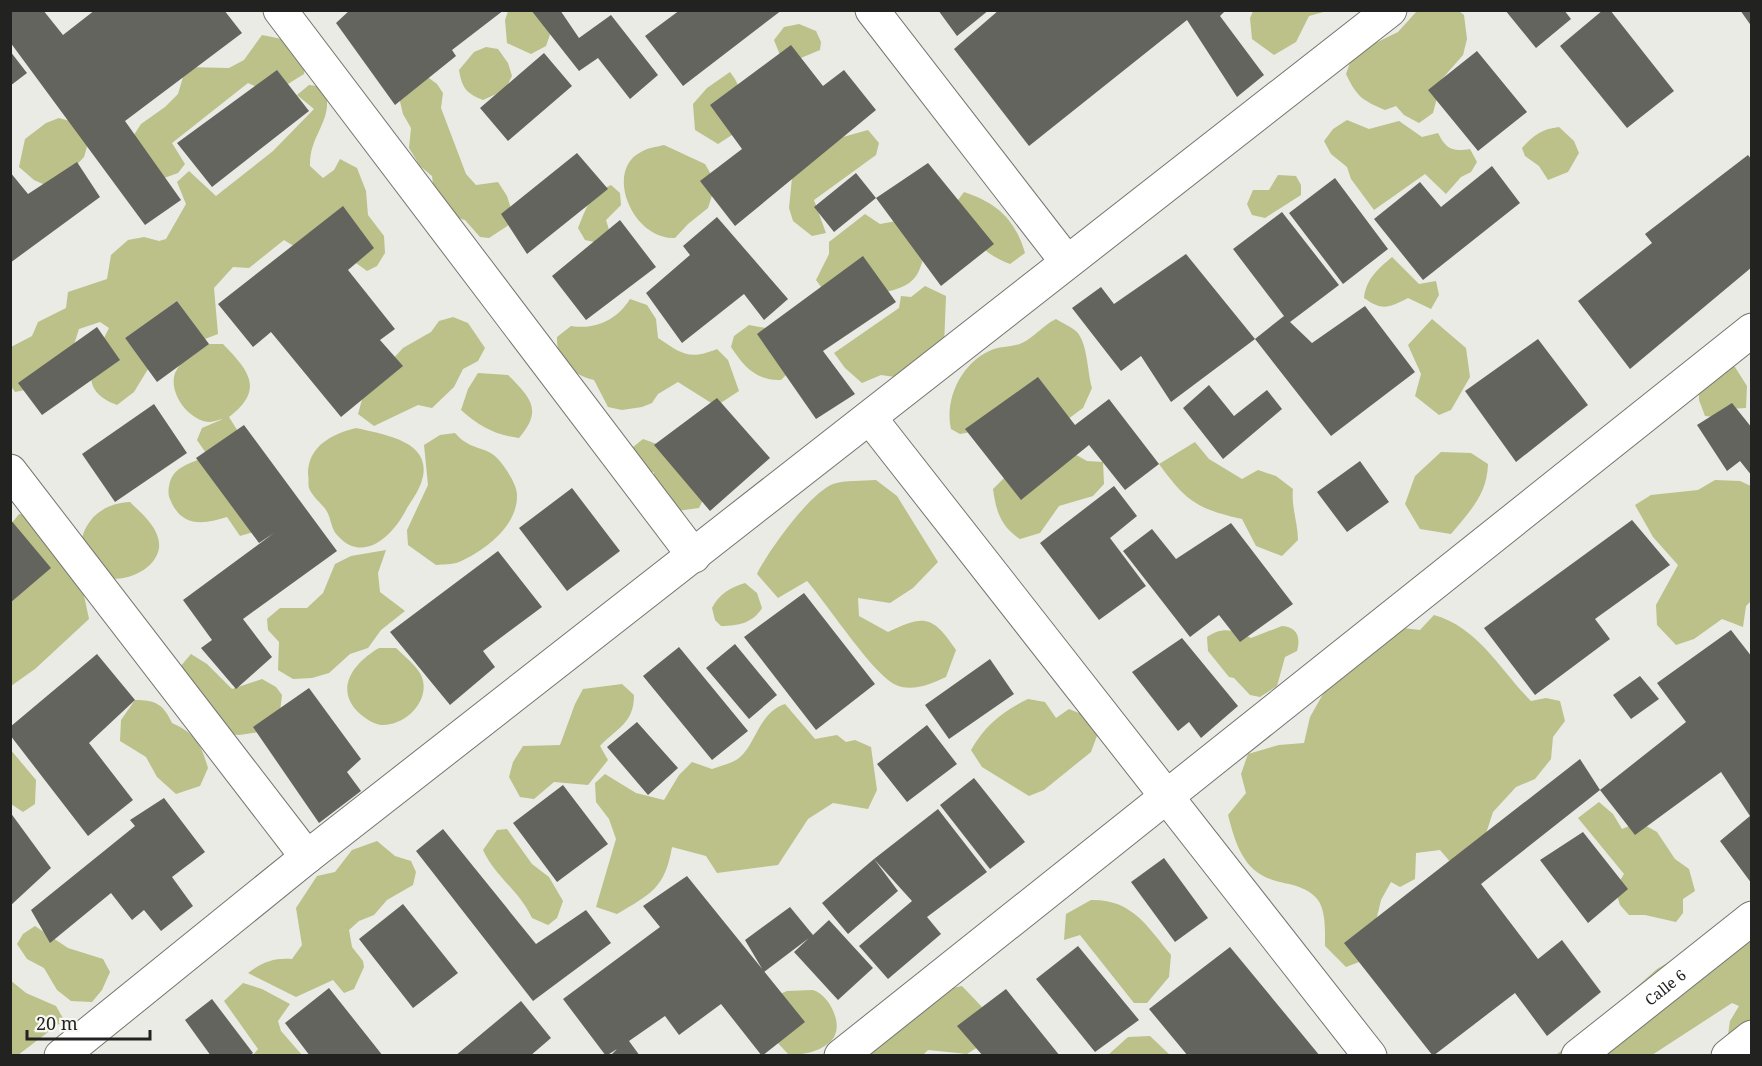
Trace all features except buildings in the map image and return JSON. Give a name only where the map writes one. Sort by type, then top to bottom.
[{"type":"street","points":[[280,10],[694,556]]},
{"type":"street","points":[[872,10],[1067,262]]},
{"type":"street","points":[[61,1056],[307,857],[1390,10]]},
{"type":"street","points":[[841,1056],[1752,330]]},
{"type":"street","points":[[870,418],[1370,1056]]},
{"type":"street","points":[[10,471],[307,857]]},
{"type":"street","name":"Calle 6","points":[[1578,1056],[1752,918]]},
{"type":"street","points":[[1728,1056],[1752,1037]]},
{"type":"green space","points":[[549,10],[554,23],[546,46],[531,54],[507,43],[505,20],[508,11]]},
{"type":"green space","points":[[1253,10],[1327,11],[1309,16],[1296,42],[1274,55],[1252,39],[1250,18]]},
{"type":"green space","points":[[1417,11],[1459,11],[1464,15],[1467,39],[1463,55],[1442,79],[1433,113],[1419,123],[1404,115],[1396,106],[1385,110],[1365,100],[1357,93],[1346,74],[1353,54],[1398,32]]},
{"type":"green space","points":[[799,24],[816,31],[821,42],[820,50],[796,60],[782,60],[774,40],[784,27]]},
{"type":"green space","points":[[262,35],[282,39],[306,59],[304,74],[271,90],[248,83],[172,143],[185,164],[178,173],[156,181],[130,141],[141,124],[165,107],[178,94],[186,67],[229,68],[244,60]]},
{"type":"green space","points":[[486,47],[498,49],[508,63],[512,76],[505,90],[483,100],[466,89],[459,70],[474,52]]},
{"type":"green space","points":[[730,72],[736,80],[741,95],[740,110],[732,135],[718,144],[695,130],[693,104],[707,88]]},
{"type":"green space","points":[[425,75],[437,84],[443,93],[441,108],[466,174],[476,185],[498,182],[507,196],[515,221],[489,238],[480,237],[465,220],[447,215],[435,199],[432,176],[420,166],[409,148],[411,128],[403,114],[398,93]]},
{"type":"green space","points":[[309,85],[324,87],[327,99],[325,118],[313,144],[310,166],[323,178],[334,170],[340,159],[357,168],[366,191],[368,215],[384,236],[385,253],[377,266],[367,271],[345,255],[308,255],[284,240],[249,268],[233,267],[214,288],[218,334],[205,339],[177,301],[125,338],[148,369],[134,392],[117,405],[96,391],[92,382],[91,372],[94,362],[109,328],[100,322],[79,329],[70,357],[30,389],[15,392],[11,386],[11,347],[32,336],[38,322],[66,308],[68,292],[107,279],[111,255],[128,240],[144,237],[159,241],[166,239],[186,204],[177,182],[189,171],[216,196],[273,151],[314,109],[297,95]]},
{"type":"green space","points":[[59,118],[77,123],[90,136],[84,157],[54,189],[34,180],[19,167],[25,139],[46,123]]},
{"type":"green space","points":[[1347,120],[1369,129],[1399,121],[1422,137],[1438,133],[1450,148],[1470,149],[1477,162],[1471,172],[1461,177],[1446,194],[1425,174],[1374,210],[1351,179],[1347,167],[1331,154],[1324,141],[1333,129]]},
{"type":"green space","points":[[1559,127],[1574,141],[1579,153],[1568,172],[1548,180],[1539,166],[1525,156],[1522,148],[1539,133]]},
{"type":"green space","points":[[868,130],[879,143],[876,155],[814,200],[826,233],[812,236],[793,221],[789,208],[793,168],[843,137]]},
{"type":"green space","points":[[664,145],[705,164],[716,183],[708,208],[675,238],[660,236],[646,228],[628,202],[624,188],[625,173],[630,161],[643,151]]},
{"type":"green space","points":[[1278,175],[1296,176],[1301,185],[1301,195],[1265,218],[1252,215],[1247,204],[1253,190],[1269,190]]},
{"type":"green space","points":[[611,185],[620,193],[621,205],[606,220],[610,233],[603,244],[585,240],[578,228],[587,208],[593,197]]},
{"type":"green space","points":[[964,192],[986,201],[1003,214],[1016,231],[1025,253],[1010,264],[989,253],[975,240],[955,204]]},
{"type":"green space","points":[[865,214],[880,224],[902,220],[926,250],[919,270],[909,283],[888,291],[827,295],[816,280],[829,254],[829,242]]},
{"type":"green space","points":[[1392,257],[1419,284],[1436,281],[1439,295],[1431,309],[1408,298],[1386,307],[1376,305],[1364,298],[1370,280]]},
{"type":"green space","points":[[925,286],[946,296],[944,346],[902,378],[881,375],[862,383],[845,368],[834,353],[899,308],[901,296],[911,297]]},
{"type":"green space","points":[[630,299],[647,305],[656,319],[658,338],[673,348],[692,355],[717,349],[728,360],[739,391],[716,406],[678,382],[658,394],[652,403],[642,407],[622,410],[608,407],[594,380],[572,370],[562,359],[557,337],[571,326],[589,326],[605,322],[619,313]]},
{"type":"green space","points":[[453,317],[468,323],[485,348],[478,361],[463,369],[454,387],[432,408],[418,405],[374,426],[358,414],[365,389],[403,348],[431,332],[439,321]]},
{"type":"green space","points":[[1056,319],[1072,328],[1081,337],[1092,388],[1083,408],[1064,422],[1008,416],[997,406],[981,430],[960,434],[951,429],[950,405],[953,393],[965,371],[973,362],[994,349],[1022,343]]},
{"type":"green space","points":[[1432,319],[1466,348],[1470,377],[1451,410],[1439,415],[1415,396],[1421,374],[1408,345]]},
{"type":"green space","points":[[749,325],[777,330],[794,367],[781,380],[772,380],[758,375],[741,361],[731,347],[734,336]]},
{"type":"green space","points":[[206,344],[223,344],[240,363],[249,380],[250,389],[247,398],[229,417],[244,441],[267,528],[240,536],[227,517],[209,522],[193,522],[186,519],[175,508],[169,494],[172,477],[179,469],[208,456],[197,440],[202,428],[223,419],[210,422],[195,417],[182,405],[175,389],[175,373],[178,368],[188,356]]},
{"type":"green space","points":[[1722,366],[1735,367],[1747,386],[1746,408],[1729,409],[1714,417],[1705,416],[1699,400],[1699,386]]},
{"type":"green space","points":[[478,373],[508,375],[528,398],[532,412],[531,420],[519,438],[502,435],[488,429],[461,410],[468,389]]},
{"type":"green space","points":[[356,428],[407,443],[422,460],[424,473],[418,491],[402,518],[387,536],[368,547],[347,544],[337,535],[328,513],[309,488],[309,464],[317,449],[330,438]]},
{"type":"green space","points":[[455,433],[466,443],[489,452],[501,462],[515,486],[516,506],[506,527],[489,544],[459,562],[436,565],[408,545],[407,530],[428,485],[424,445],[440,435]]},
{"type":"green space","points":[[643,439],[665,447],[705,496],[699,508],[677,511],[652,482],[654,472],[641,472],[634,460],[633,447]]},
{"type":"green space","points":[[1195,442],[1209,459],[1242,479],[1258,470],[1276,476],[1293,489],[1298,540],[1282,556],[1256,546],[1242,519],[1214,511],[1194,502],[1177,487],[1159,464]]},
{"type":"green space","points":[[1071,452],[1087,461],[1103,462],[1104,484],[1093,496],[1059,506],[1040,533],[1020,539],[1000,518],[993,489],[1004,478]]},
{"type":"green space","points":[[1441,452],[1471,453],[1488,464],[1481,494],[1451,534],[1420,529],[1405,504],[1415,476]]},
{"type":"green space","points":[[876,480],[897,496],[938,562],[913,588],[890,603],[858,598],[859,616],[888,632],[911,622],[927,622],[941,630],[956,650],[946,677],[914,688],[900,687],[884,677],[861,652],[807,581],[778,598],[757,574],[790,524],[824,490],[833,484],[848,481]]},
{"type":"green space","points":[[1715,480],[1740,481],[1751,486],[1751,601],[1746,606],[1743,627],[1722,619],[1694,639],[1676,645],[1657,625],[1656,605],[1678,565],[1653,537],[1635,505],[1651,495],[1698,490]]},
{"type":"green space","points":[[130,502],[157,534],[159,548],[157,556],[152,563],[137,574],[120,579],[104,576],[97,570],[81,542],[84,533],[87,525],[98,513],[112,505]]},
{"type":"green space","points":[[19,514],[30,515],[82,586],[89,619],[35,669],[11,686],[11,524]]},
{"type":"green space","points":[[386,550],[378,573],[380,592],[405,611],[381,630],[368,648],[350,654],[329,673],[312,678],[293,679],[278,670],[279,642],[268,630],[267,619],[280,608],[307,608],[323,593],[335,564],[351,556]]},
{"type":"green space","points":[[745,583],[757,593],[762,608],[744,623],[721,626],[715,620],[712,608],[726,592]]},
{"type":"green space","points":[[1434,615],[1464,629],[1476,639],[1531,701],[1546,698],[1560,701],[1565,721],[1553,737],[1551,759],[1535,779],[1516,787],[1493,812],[1479,855],[1459,872],[1440,850],[1416,853],[1415,879],[1400,887],[1391,882],[1381,900],[1367,959],[1346,967],[1325,946],[1324,916],[1318,900],[1303,888],[1273,880],[1254,870],[1247,863],[1237,845],[1228,815],[1246,793],[1241,774],[1248,754],[1279,745],[1304,743],[1310,717],[1327,687],[1403,628],[1420,630]]},
{"type":"green space","points":[[1282,626],[1291,628],[1297,634],[1297,651],[1285,657],[1277,686],[1260,697],[1250,695],[1234,678],[1229,677],[1208,651],[1207,637],[1218,631],[1234,631],[1251,638]]},
{"type":"green space","points":[[379,648],[396,648],[416,668],[424,684],[420,701],[408,716],[401,721],[383,725],[373,723],[359,713],[351,704],[348,694],[350,676],[355,668]]},
{"type":"green space","points":[[191,654],[207,664],[232,689],[262,679],[276,687],[282,695],[280,712],[267,731],[239,735],[227,734],[179,668]]},
{"type":"green space","points":[[622,684],[634,695],[631,712],[624,724],[600,746],[608,760],[588,785],[554,782],[534,799],[520,797],[509,777],[513,762],[523,746],[560,745],[583,689]]},
{"type":"green space","points":[[1028,699],[1045,702],[1056,718],[1069,709],[1086,716],[1098,733],[1091,752],[1044,790],[1029,796],[982,767],[971,750],[982,733],[995,720]]},
{"type":"green space","points":[[135,700],[158,704],[172,723],[187,731],[196,741],[203,752],[208,768],[200,786],[176,794],[157,777],[146,757],[120,741],[121,720]]},
{"type":"green space","points":[[785,704],[815,739],[837,735],[846,742],[855,740],[871,747],[877,790],[868,809],[833,803],[808,819],[778,865],[717,873],[706,856],[672,847],[665,872],[655,888],[647,895],[617,914],[596,907],[616,839],[609,819],[596,802],[595,783],[605,774],[636,793],[664,800],[679,775],[692,762],[712,769],[739,758],[769,714]]},
{"type":"green space","points":[[10,749],[36,780],[35,804],[23,812],[11,804]]},
{"type":"green space","points":[[1599,802],[1613,814],[1622,829],[1639,822],[1657,832],[1675,859],[1689,869],[1695,891],[1683,899],[1683,913],[1676,922],[1645,915],[1629,915],[1620,905],[1615,889],[1624,874],[1578,818]]},
{"type":"green space","points":[[507,829],[532,864],[549,877],[563,901],[557,918],[548,925],[532,918],[483,850],[497,830]]},
{"type":"green space","points":[[377,841],[395,856],[411,861],[416,872],[413,885],[387,900],[374,915],[359,921],[349,930],[352,947],[363,961],[364,967],[354,989],[344,993],[333,980],[296,997],[248,973],[269,961],[292,959],[302,945],[296,908],[317,876],[335,872],[352,850]]},
{"type":"green space","points":[[1091,900],[1105,901],[1128,909],[1146,925],[1171,955],[1169,977],[1147,1003],[1134,1003],[1080,935],[1064,940],[1066,914]]},
{"type":"green space","points":[[1751,904],[1751,1055],[1725,1055],[1730,1021],[1739,1006],[1732,1003],[1652,1055],[1554,1056],[1578,1039],[1657,969],[1686,952],[1712,929]]},
{"type":"green space","points":[[35,926],[68,948],[103,959],[110,972],[102,990],[92,1002],[71,1001],[57,990],[44,968],[27,959],[17,944],[23,934]]},
{"type":"green space","points":[[10,980],[26,993],[56,1006],[64,1020],[18,1055],[11,1055]]},
{"type":"green space","points":[[243,983],[262,989],[290,1004],[278,1021],[281,1031],[302,1055],[253,1055],[258,1049],[224,1001]]},
{"type":"green space","points":[[962,986],[982,1007],[997,1035],[967,1054],[928,1050],[923,1055],[834,1056],[942,990]]},
{"type":"green space","points":[[813,990],[825,998],[834,1013],[836,1030],[834,1037],[825,1046],[815,1051],[789,1055],[775,1040],[775,996],[787,991]]},
{"type":"green space","points":[[1150,1036],[1170,1055],[1108,1055],[1128,1037]]}]
